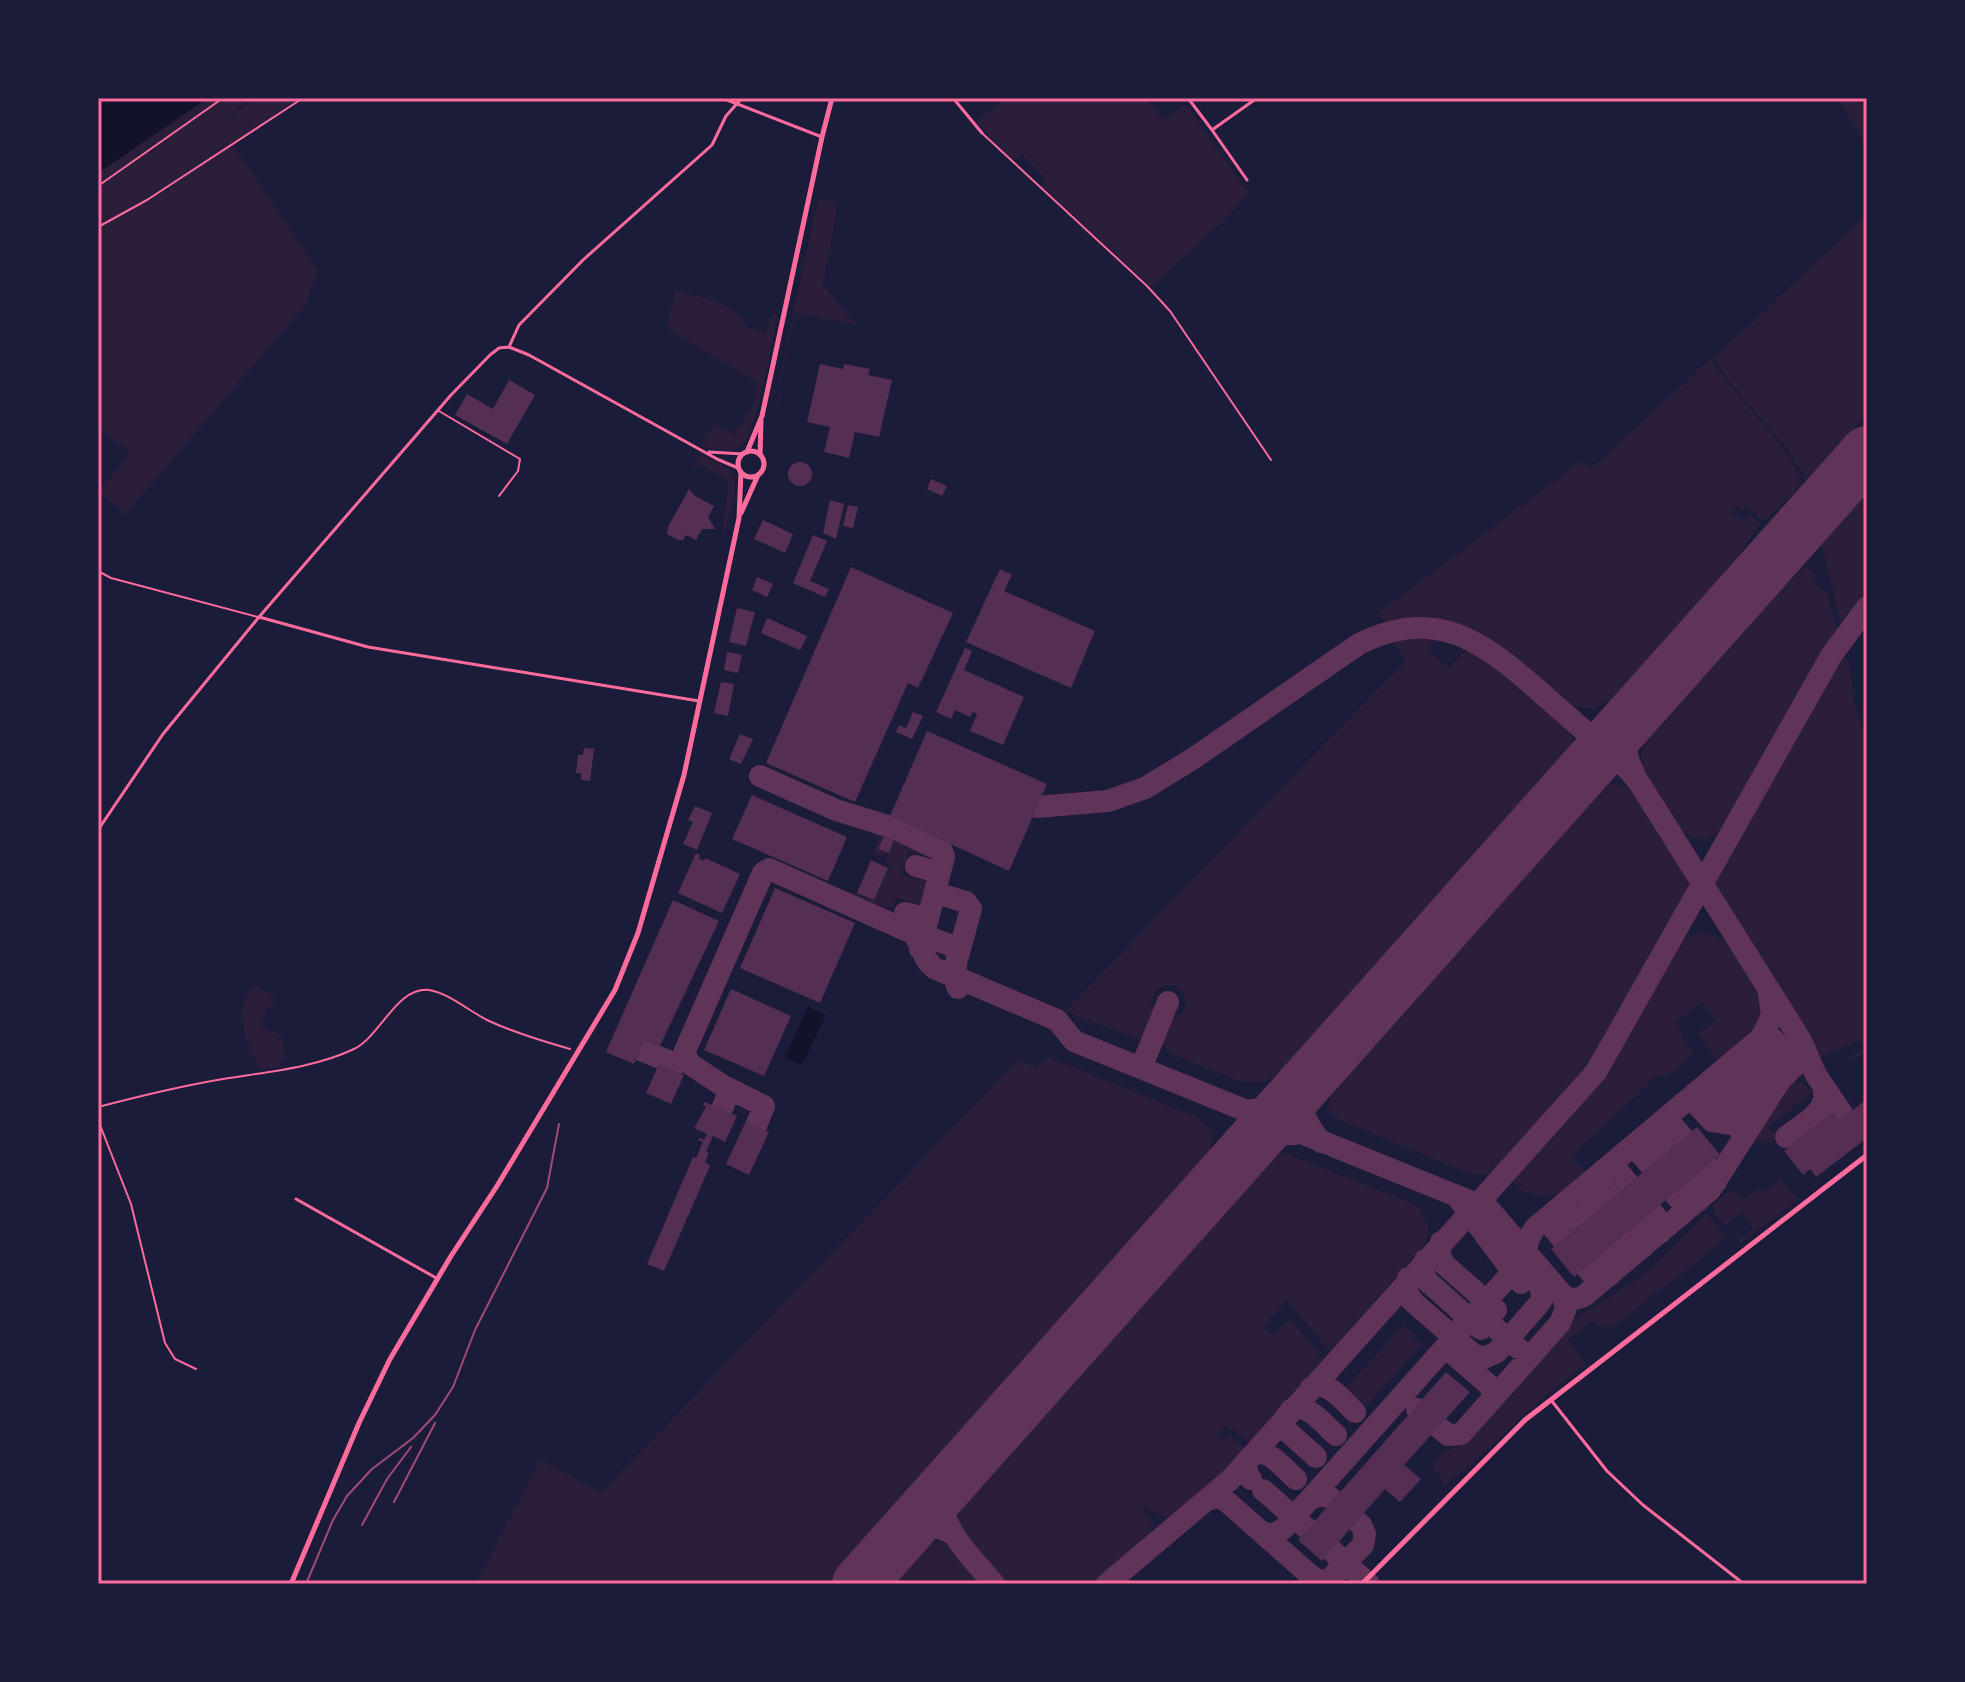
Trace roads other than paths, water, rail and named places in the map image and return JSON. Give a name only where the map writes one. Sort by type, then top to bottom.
[{"type":"main road","points":[[739,518],[764,466],[760,456],[762,416],[832,98]]},
{"type":"main road","points":[[291,1584],[380,1378],[615,990],[630,956],[684,775],[739,518],[738,460],[745,453],[762,416]]},
{"type":"main road","points":[[745,453],[756,452],[760,456]]},
{"type":"main road","points":[[740,470],[749,477],[758,475]]},
{"type":"main road","points":[[1362,1584],[1515,1430],[1551,1399],[1867,1155]]},
{"type":"street","points":[[722,98],[822,137]]},
{"type":"street","points":[[509,347],[519,325],[583,260],[712,145],[726,116],[742,98]]},
{"type":"street","points":[[953,98],[982,133]]},
{"type":"street","points":[[1188,98],[1247,180]]},
{"type":"street","points":[[1212,130],[1257,98]]},
{"type":"street","points":[[98,830],[163,734],[259,617],[438,410],[499,348],[509,347],[529,355],[740,470]]},
{"type":"street","points":[[705,452],[745,453]]},
{"type":"street","points":[[259,617],[368,647],[700,701]]},
{"type":"street","points":[[296,1199],[438,1279]]},
{"type":"street","points":[[1551,1399],[1607,1471],[1674,1532],[1744,1584]]},
{"type":"lane","points":[[982,133],[1170,311],[1271,460]]},
{"type":"lane","points":[[438,410],[520,459],[518,471],[499,496]]},
{"type":"lane","points":[[98,571],[111,578],[259,617]]},
{"type":"railway","points":[[306,1584],[333,1520],[347,1496],[372,1469],[413,1438],[435,1415],[453,1387],[475,1330],[547,1188],[559,1124]]},
{"type":"railway","points":[[394,1502],[435,1423]]},
{"type":"railway","points":[[362,1525],[387,1479],[411,1447]]}]
